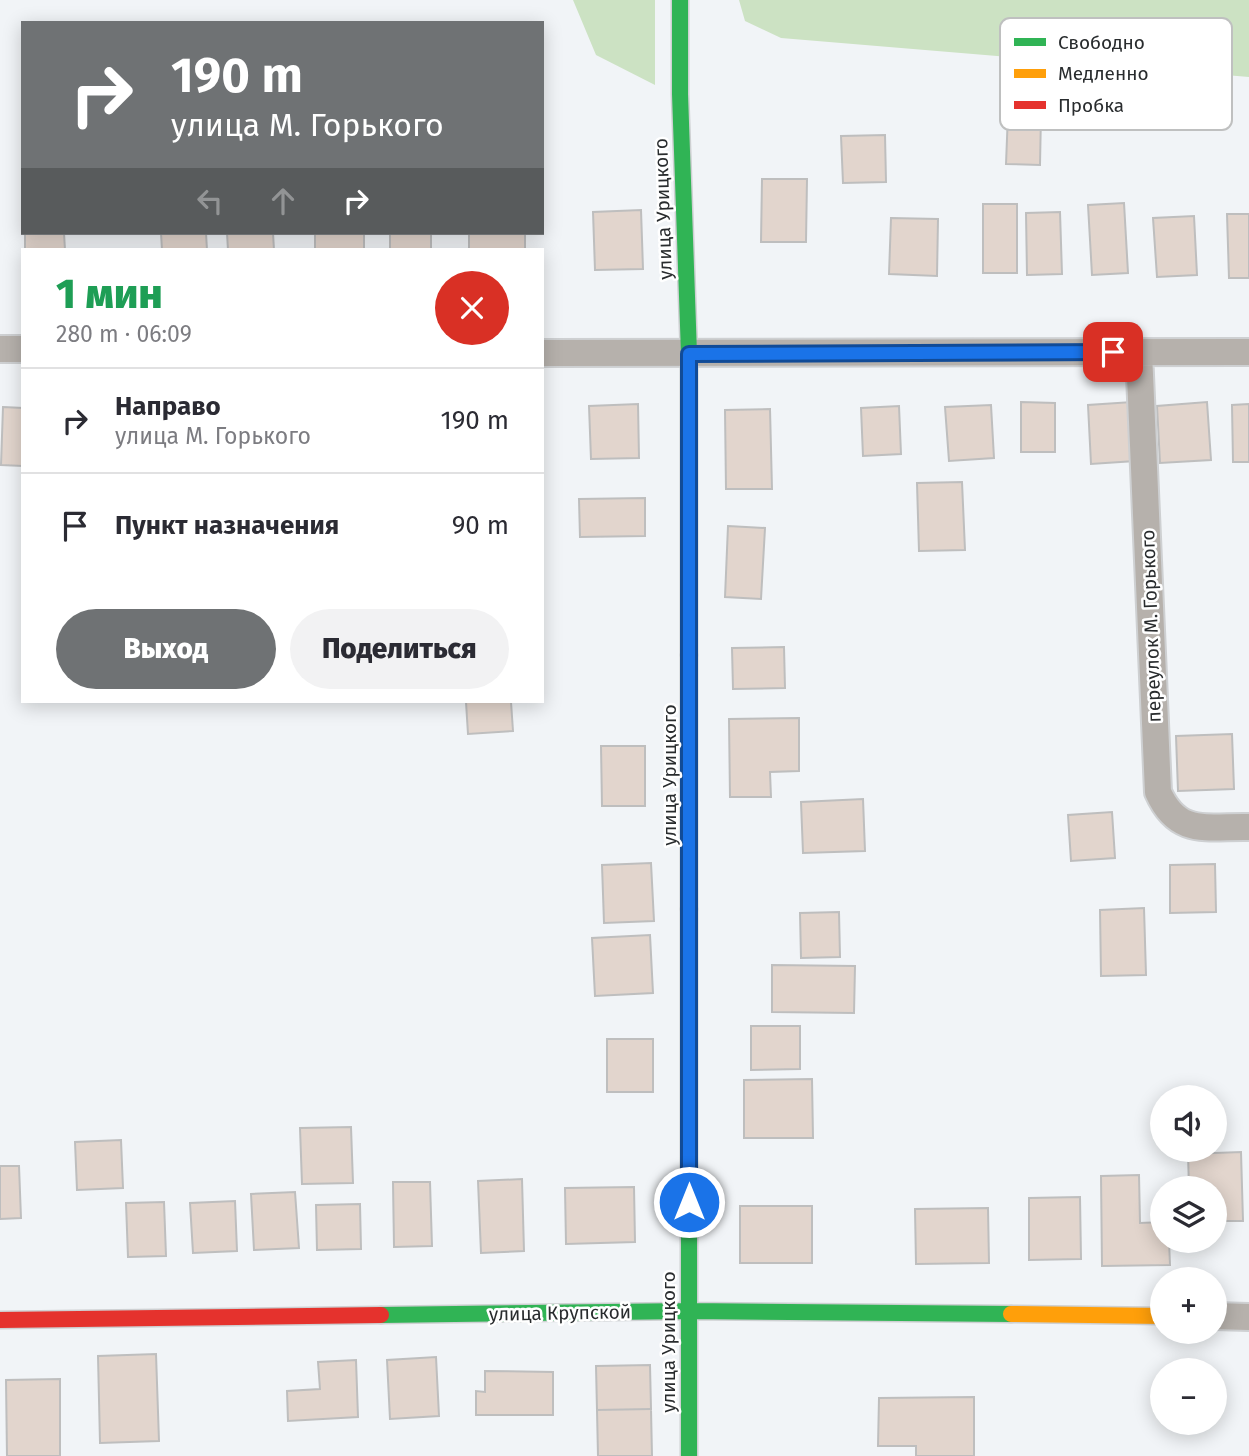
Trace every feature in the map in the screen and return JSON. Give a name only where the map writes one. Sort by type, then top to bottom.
[{"type":"street","name":"улица Урицкого","points":[[680,0],[680,94],[689,354],[689,1456]]},
{"type":"street","points":[[0,349],[21,349]]},
{"type":"street","name":"переулок М. Горького","points":[[1139,352],[1158,792],[1167,812],[1188,826],[1249,827]]},
{"type":"street","points":[[544,353],[1249,352]]},
{"type":"street","name":"улица Крупской","points":[[0,1320],[688,1311],[1150,1316]]},
{"type":"street","points":[[1227,1317],[1249,1317]]},
{"type":"green space","points":[[573,0],[655,0],[655,85],[596,55]]},
{"type":"green space","points":[[739,0],[1249,0],[1249,77],[1232,76],[1232,18],[1000,18],[1000,56],[781,38],[745,21]]},
{"type":"building","points":[[1007,130],[1041,130],[1040,165],[1006,164]]},
{"type":"building","points":[[885,135],[886,182],[843,183],[841,136]]},
{"type":"building","points":[[762,179],[807,179],[806,242],[761,242]]},
{"type":"building","points":[[1124,203],[1128,273],[1092,275],[1088,205]]},
{"type":"building","points":[[983,204],[1017,204],[1017,273],[983,273]]},
{"type":"building","points":[[641,210],[643,269],[595,270],[593,212]]},
{"type":"building","points":[[1060,212],[1062,274],[1027,275],[1026,213]]},
{"type":"building","points":[[1227,214],[1249,214],[1249,278],[1229,278]]},
{"type":"building","points":[[1194,216],[1197,275],[1157,277],[1153,218]]},
{"type":"building","points":[[891,218],[938,219],[937,276],[889,274]]},
{"type":"building","points":[[25,235],[64,235],[65,248],[25,248]]},
{"type":"building","points":[[161,235],[206,235],[207,248],[162,248]]},
{"type":"building","points":[[227,235],[273,235],[274,248],[228,248]]},
{"type":"building","points":[[315,235],[364,235],[364,248],[315,248]]},
{"type":"building","points":[[390,235],[431,235],[431,248],[390,248]]},
{"type":"building","points":[[469,235],[525,235],[525,248],[469,248]]},
{"type":"building","points":[[1021,402],[1055,403],[1055,452],[1021,452]]},
{"type":"building","points":[[1132,402],[1135,461],[1091,464],[1088,405]]},
{"type":"building","points":[[1207,402],[1211,460],[1160,463],[1157,406]]},
{"type":"building","points":[[638,404],[639,458],[591,459],[589,406]]},
{"type":"building","points":[[1249,404],[1249,462],[1233,462],[1232,405]]},
{"type":"building","points":[[991,405],[994,458],[949,461],[945,407]]},
{"type":"building","points":[[899,406],[901,454],[863,456],[861,408]]},
{"type":"building","points":[[3,407],[21,408],[21,466],[1,465]]},
{"type":"building","points":[[770,409],[772,489],[726,489],[725,410]]},
{"type":"building","points":[[962,482],[965,550],[919,551],[917,483]]},
{"type":"building","points":[[645,498],[645,536],[580,537],[579,499]]},
{"type":"building","points":[[728,526],[765,528],[761,599],[725,597]]},
{"type":"building","points":[[784,647],[785,688],[733,689],[732,648]]},
{"type":"building","points":[[466,703],[511,703],[513,731],[468,734]]},
{"type":"building","points":[[799,718],[799,771],[770,772],[771,797],[730,797],[729,719]]},
{"type":"building","points":[[1232,734],[1234,789],[1178,791],[1176,736]]},
{"type":"building","points":[[601,746],[645,746],[645,806],[602,806]]},
{"type":"building","points":[[863,799],[865,851],[803,853],[801,802]]},
{"type":"building","points":[[1112,812],[1115,858],[1071,861],[1068,815]]},
{"type":"building","points":[[651,863],[654,921],[604,923],[602,865]]},
{"type":"building","points":[[1215,864],[1216,912],[1170,913],[1170,865]]},
{"type":"building","points":[[1144,908],[1146,975],[1101,976],[1100,910]]},
{"type":"building","points":[[839,912],[840,957],[801,958],[800,913]]},
{"type":"building","points":[[650,935],[653,993],[595,996],[592,938]]},
{"type":"building","points":[[772,965],[855,966],[854,1013],[772,1012]]},
{"type":"building","points":[[751,1026],[800,1026],[800,1069],[751,1070]]},
{"type":"building","points":[[607,1039],[653,1039],[653,1092],[607,1092]]},
{"type":"building","points":[[812,1079],[813,1138],[744,1138],[744,1080]]},
{"type":"building","points":[[351,1127],[353,1183],[302,1184],[300,1128]]},
{"type":"building","points":[[121,1140],[123,1188],[77,1190],[75,1142]]},
{"type":"building","points":[[1241,1152],[1243,1221],[1227,1221],[1227,1176],[1189,1176],[1188,1162],[1227,1162],[1227,1153]]},
{"type":"building","points":[[0,1166],[19,1166],[21,1218],[0,1219]]},
{"type":"building","points":[[1139,1175],[1140,1223],[1150,1223],[1150,1253],[1170,1253],[1170,1265],[1102,1266],[1101,1176]]},
{"type":"building","points":[[522,1179],[524,1251],[481,1253],[478,1181]]},
{"type":"building","points":[[393,1182],[430,1182],[432,1246],[394,1247]]},
{"type":"building","points":[[634,1187],[635,1242],[566,1244],[565,1188]]},
{"type":"building","points":[[295,1192],[299,1248],[254,1250],[251,1194]]},
{"type":"building","points":[[1080,1197],[1081,1259],[1029,1260],[1029,1198]]},
{"type":"building","points":[[235,1201],[237,1251],[193,1253],[190,1203]]},
{"type":"building","points":[[164,1202],[166,1256],[128,1257],[126,1203]]},
{"type":"building","points":[[360,1204],[361,1249],[317,1250],[316,1205]]},
{"type":"building","points":[[740,1206],[812,1206],[812,1263],[740,1263]]},
{"type":"building","points":[[988,1208],[989,1263],[916,1264],[915,1209]]},
{"type":"building","points":[[156,1354],[159,1441],[100,1443],[98,1356]]},
{"type":"building","points":[[436,1357],[439,1416],[390,1419],[387,1360]]},
{"type":"building","points":[[356,1360],[358,1417],[288,1421],[287,1391],[320,1389],[318,1362]]},
{"type":"building","points":[[650,1365],[651,1409],[597,1410],[596,1366]]},
{"type":"building","points":[[485,1371],[553,1372],[553,1415],[476,1415],[476,1391],[485,1392]]},
{"type":"building","points":[[60,1379],[60,1456],[7,1456],[6,1380]]},
{"type":"building","points":[[974,1397],[974,1456],[916,1456],[916,1446],[878,1446],[879,1398]]},
{"type":"building","points":[[651,1409],[652,1456],[598,1456],[597,1410]]},
{"type":"traffic: fast","points":[[680,0],[680,94],[689,354],[689,655]]},
{"type":"traffic: fast","points":[[689,909],[689,1456]]},
{"type":"traffic: fast","points":[[381,1315],[688,1311],[1011,1314]]},
{"type":"traffic: slow","points":[[1011,1314],[1150,1316]]},
{"type":"traffic: jam","points":[[689,655],[689,909]]},
{"type":"traffic: jam","points":[[0,1320],[381,1315]]},
{"type":"route","points":[[689,1202],[689,354],[1113,352]]}]
